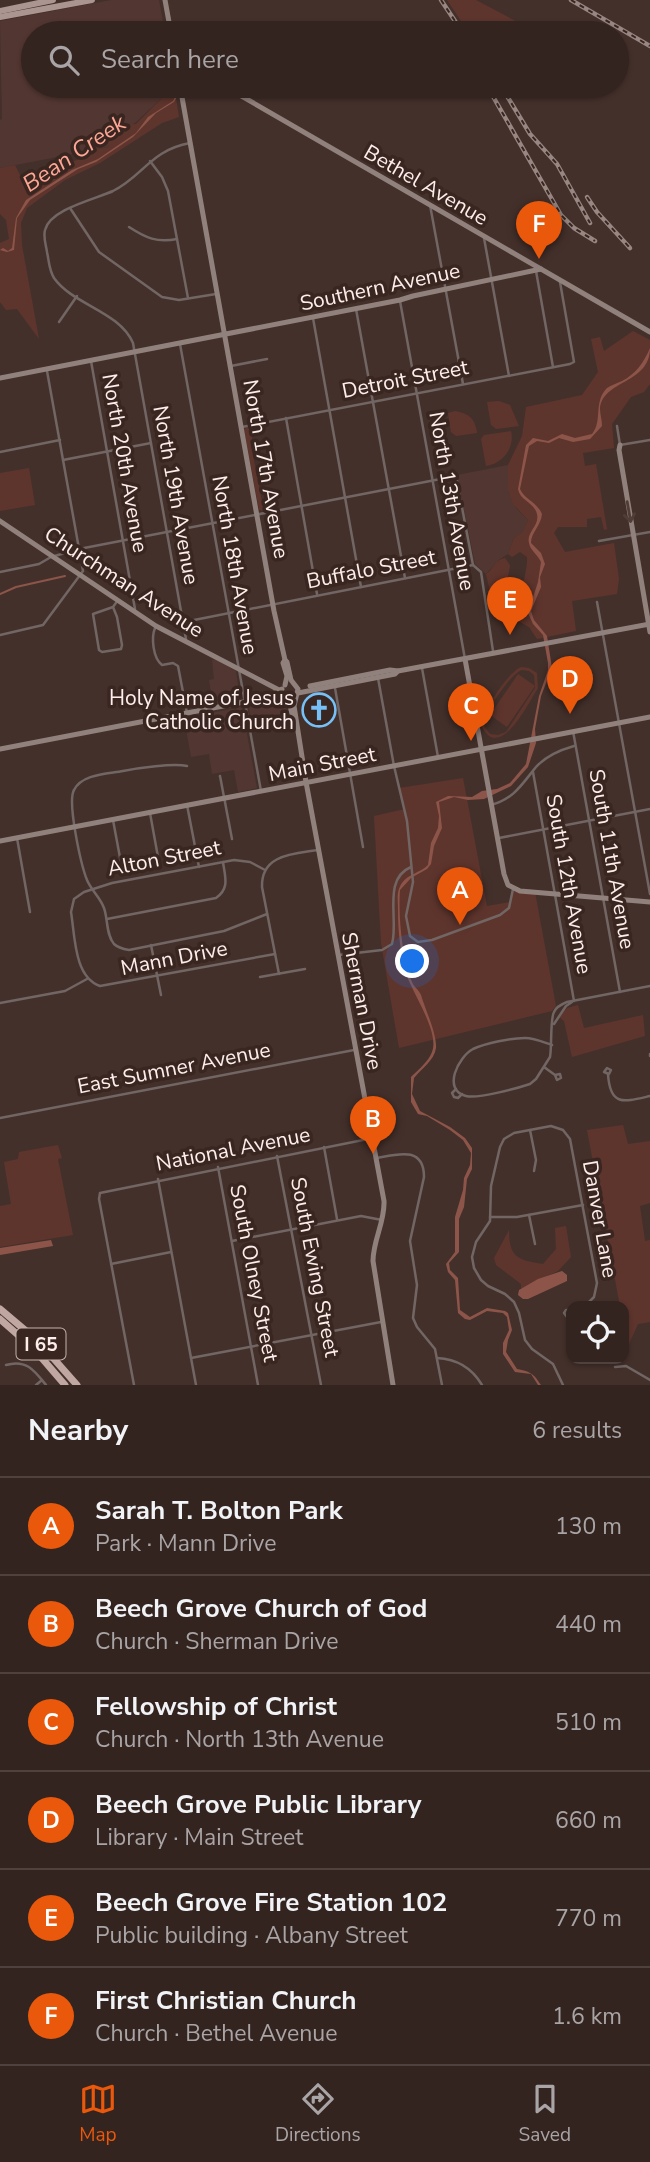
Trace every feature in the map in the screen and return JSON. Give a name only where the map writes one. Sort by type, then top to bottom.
[{"type":"highway","name":"I 65","points":[[0,1309],[38,1342],[77,1385]]},
{"type":"highway","name":"I 65","points":[[0,1319],[34,1349],[65,1385]]},
{"type":"main road","points":[[0,17],[53,0]]},
{"type":"main road","points":[[0,11],[92,0]]},
{"type":"main road","points":[[165,0],[169,21]]},
{"type":"main road","name":"North 17th Avenue","points":[[182,98],[274,606],[282,633],[281,642],[287,662],[286,689],[299,741]]},
{"type":"main road","name":"Bethel Avenue","points":[[244,98],[538,270],[559,279],[650,332]]},
{"type":"main road","name":"Southern Avenue","points":[[0,378],[313,318],[538,270]]},
{"type":"main road","points":[[620,445],[618,449],[650,632]]},
{"type":"main road","name":"Churchman Avenue","points":[[0,520],[156,626],[238,669],[286,689]]},
{"type":"main road","points":[[0,748],[244,702],[286,689],[334,683],[649,624]]},
{"type":"main road","name":"North 13th Avenue","points":[[465,659],[505,879],[513,889]]},
{"type":"main road","points":[[286,689],[297,695],[334,683],[390,670],[398,671]]},
{"type":"main road","points":[[267,696],[270,684]]},
{"type":"main road","name":"North 17th Avenue","points":[[286,689],[297,695],[294,705],[306,782]]},
{"type":"main road","name":"Main Street","points":[[0,841],[650,716]]},
{"type":"main road","name":"Sherman Drive","points":[[306,782],[384,1201],[373,1257],[393,1385]]},
{"type":"main road","points":[[513,889],[650,902]]},
{"type":"street","points":[[135,352],[131,337],[124,329],[60,284],[52,273],[44,237],[47,225],[51,219],[88,198],[118,188],[169,148],[190,143]]},
{"type":"street","points":[[150,161],[168,188],[188,299]]},
{"type":"street","points":[[430,205],[463,384]]},
{"type":"street","points":[[70,208],[91,244],[106,258],[162,297],[174,300],[218,293]]},
{"type":"street","points":[[130,227],[154,241],[177,239]]},
{"type":"street","points":[[484,236],[509,376]]},
{"type":"street","points":[[538,270],[553,367]]},
{"type":"street","name":"Detroit Street","points":[[242,426],[574,362],[559,279]]},
{"type":"street","points":[[59,322],[77,296]]},
{"type":"street","name":"North 13th Avenue","points":[[400,300],[465,659]]},
{"type":"street","points":[[356,309],[405,579]]},
{"type":"street","points":[[313,318],[361,587]]},
{"type":"street","name":"North 18th Avenue","points":[[180,344],[261,791]]},
{"type":"street","name":"North 19th Avenue","points":[[135,352],[187,643]]},
{"type":"street","points":[[231,366],[267,359]]},
{"type":"street","name":"North 20th Avenue","points":[[90,361],[135,612]]},
{"type":"street","points":[[0,635],[43,625],[81,575],[83,568],[46,369]]},
{"type":"street","points":[[286,418],[317,595]]},
{"type":"street","points":[[617,426],[620,445],[650,440]]},
{"type":"street","points":[[0,452],[60,440]]},
{"type":"street","points":[[63,460],[151,443]]},
{"type":"street","points":[[0,572],[39,564],[52,556],[79,549],[456,476],[473,565],[481,572],[494,654]]},
{"type":"street","points":[[599,541],[650,532]]},
{"type":"street","name":"Buffalo Street","points":[[183,622],[473,565]]},
{"type":"street","points":[[113,607],[122,645],[121,649],[103,652],[99,650],[93,614],[113,607],[118,600]]},
{"type":"street","points":[[597,602],[650,894]]},
{"type":"street","points":[[156,626],[153,636],[157,661],[163,665],[173,663],[178,666],[187,713]]},
{"type":"street","points":[[422,667],[438,757]]},
{"type":"street","points":[[377,675],[405,811],[413,873],[406,916],[408,933],[412,939],[420,942],[432,940],[500,915],[509,908],[513,889]]},
{"type":"street","points":[[334,683],[363,847]]},
{"type":"street","name":"South 11th Avenue","points":[[573,732],[620,992]]},
{"type":"street","points":[[491,803],[504,801],[516,794],[541,762],[553,754],[575,746]]},
{"type":"street","points":[[187,766],[180,764],[145,767],[83,780],[75,787],[71,797],[86,877],[103,904],[112,941],[122,949],[151,945],[224,931],[267,914]]},
{"type":"street","name":"South 12th Avenue","points":[[533,772],[574,1001]]},
{"type":"street","points":[[220,776],[232,839]]},
{"type":"street","points":[[187,805],[199,867]]},
{"type":"street","points":[[497,839],[650,809]]},
{"type":"street","points":[[150,813],[158,856]]},
{"type":"street","points":[[113,820],[121,863]]},
{"type":"street","points":[[17,838],[30,912]]},
{"type":"street","points":[[279,974],[262,884],[265,870],[281,857],[318,850]]},
{"type":"street","name":"Alton Street","points":[[92,889],[223,862],[245,861],[265,870]]},
{"type":"street","points":[[107,919],[219,897],[226,885],[223,862]]},
{"type":"street","points":[[337,955],[382,950],[392,944],[395,886],[402,872],[411,867]]},
{"type":"street","points":[[0,1003],[65,991],[88,979],[82,968],[71,909],[78,895],[92,889]]},
{"type":"street","points":[[151,945],[161,995]]},
{"type":"street","name":"Mann Drive","points":[[88,979],[96,985],[106,987],[275,954]]},
{"type":"street","points":[[260,977],[304,969]]},
{"type":"street","points":[[552,1045],[523,1038],[481,1046],[464,1056],[455,1074],[456,1088],[462,1094],[474,1096],[526,1086],[536,1080],[550,1056],[552,1045],[553,1027],[552,1015],[556,1009],[567,1002],[650,986]]},
{"type":"street","name":"East Sumner Avenue","points":[[0,1118],[355,1049]]},
{"type":"street","points":[[544,1068],[555,1075]]},
{"type":"street","points":[[608,1074],[611,1093],[622,1101],[650,1096]]},
{"type":"street","points":[[456,1088],[452,1092],[453,1097],[458,1098],[462,1094]]},
{"type":"street","name":"Danver Lane","points":[[530,1130],[554,1126],[567,1133],[571,1143],[597,1283],[590,1301]]},
{"type":"street","points":[[534,1171],[536,1160],[530,1130],[509,1135],[500,1148],[491,1189],[491,1217],[473,1249],[472,1260],[475,1271],[486,1285],[505,1294],[514,1302],[524,1339],[532,1349],[553,1364],[563,1385]]},
{"type":"street","name":"National Avenue","points":[[111,1264],[100,1193],[218,1167],[373,1138]]},
{"type":"street","points":[[324,1147],[337,1220]]},
{"type":"street","points":[[377,1158],[408,1154],[418,1159],[424,1169],[411,1241],[417,1285],[413,1318],[434,1348],[442,1385]]},
{"type":"street","name":"South Ewing Street","points":[[278,1156],[321,1385]]},
{"type":"street","name":"South Olney Street","points":[[218,1167],[258,1385]]},
{"type":"street","points":[[158,1180],[196,1385]]},
{"type":"street","points":[[491,1217],[529,1215],[583,1205]]},
{"type":"street","points":[[529,1215],[535,1244]]},
{"type":"street","points":[[232,1241],[362,1216],[382,1220]]},
{"type":"street","points":[[134,1385],[111,1264],[171,1252]]},
{"type":"street","points":[[191,1358],[382,1321]]},
{"type":"street","points":[[437,1358],[462,1364],[474,1373],[482,1385]]},
{"type":"street","points":[[6,1365],[15,1362],[26,1364],[46,1385]]},
{"type":"street","points":[[615,1367],[626,1366],[650,1380]]},
{"type":"street","points":[[36,1385],[42,1380]]},
{"type":"shaded area","points":[[111,0],[159,0],[163,21],[21,21],[21,98],[162,98],[109,147],[0,168],[0,21]]},
{"type":"shaded area","points":[[447,0],[476,0],[515,21],[461,21]]},
{"type":"shaded area","points":[[162,98],[176,98],[179,117],[162,123],[100,163],[65,180],[27,208],[21,223],[22,245],[39,339],[17,309],[6,310],[0,302],[0,243],[9,239],[6,220],[0,214],[0,168],[15,165],[22,179],[77,160],[89,151],[109,147],[105,127],[136,124]]},
{"type":"shaded area","name":"Bean Creek","points":[[176,98],[174,102],[156,113],[133,137],[96,162],[78,169],[30,200],[17,218],[14,250],[7,252],[0,250],[3,248],[8,251],[12,248],[16,218],[26,200],[72,170],[98,159],[136,133],[148,117]]},
{"type":"shaded area","points":[[633,331],[650,340],[650,384],[644,392],[631,397],[612,424],[614,448],[583,453],[585,466],[596,464],[607,529],[604,530],[601,517],[587,519],[587,527],[558,527],[554,533],[565,552],[614,543],[619,579],[617,594],[572,601],[576,631],[537,639],[529,627],[501,612],[490,592],[486,574],[505,558],[510,565],[508,577],[512,580],[521,578],[510,601],[515,608],[521,609],[527,557],[520,552],[512,557],[508,554],[514,538],[523,532],[528,520],[513,504],[508,490],[508,465],[522,436],[526,407],[582,395],[598,372],[591,339],[600,337],[604,351]]},
{"type":"shaded area","points":[[650,348],[648,360],[642,369],[609,392],[603,400],[600,409],[602,426],[590,439],[573,442],[559,438],[549,443],[537,441],[529,446],[520,489],[542,514],[531,543],[541,553],[545,564],[540,577],[541,587],[531,611],[534,620],[547,636],[552,668],[541,696],[535,729],[536,743],[528,767],[511,786],[484,799],[454,797],[439,802],[442,828],[434,846],[431,864],[411,878],[400,890],[403,949],[412,982],[421,995],[436,1042],[433,1057],[414,1078],[412,1094],[420,1111],[450,1127],[465,1138],[472,1148],[472,1169],[467,1179],[464,1207],[459,1219],[459,1252],[449,1263],[450,1270],[458,1278],[460,1310],[470,1317],[487,1308],[508,1313],[512,1330],[506,1352],[517,1369],[531,1374],[515,1372],[503,1354],[503,1343],[509,1330],[507,1317],[503,1313],[487,1311],[470,1320],[458,1313],[455,1280],[448,1272],[446,1264],[455,1252],[455,1217],[471,1153],[463,1140],[427,1116],[418,1114],[411,1102],[411,1077],[428,1059],[433,1044],[429,1023],[404,965],[399,933],[398,896],[400,886],[405,880],[428,865],[431,843],[438,828],[436,802],[448,796],[472,797],[482,791],[497,789],[510,783],[526,764],[548,663],[543,635],[528,613],[541,562],[529,543],[537,520],[536,511],[521,496],[518,489],[526,445],[533,438],[548,441],[562,434],[575,438],[592,434],[603,393],[635,371]]},
{"type":"shaded area","points":[[499,401],[510,405],[519,426],[496,429],[491,425],[487,402]]},
{"type":"shaded area","points":[[455,411],[470,418],[477,433],[456,436],[451,432],[448,413]]},
{"type":"shaded area","points":[[251,426],[250,441],[264,511],[259,510],[244,429]]},
{"type":"shaded area","points":[[511,431],[511,443],[506,454],[498,462],[486,466],[481,439],[484,435]]},
{"type":"shaded area","points":[[508,465],[508,490],[516,508],[528,520],[524,532],[514,538],[508,554],[486,574],[475,564],[457,475]]},
{"type":"shaded area","points":[[29,468],[35,505],[0,511],[0,473]]},
{"type":"shaded area","points":[[216,659],[236,671],[240,699],[213,705],[209,680],[214,679],[212,660]]},
{"type":"shaded area","points":[[521,667],[529,668],[537,673],[538,688],[521,716],[505,734],[497,738],[489,736],[482,727],[485,713],[502,685]],"holes":[[[522,670],[534,675],[535,688],[506,732],[490,734],[484,726],[492,704],[517,673]]]},
{"type":"shaded area","points":[[518,674],[535,686],[507,727],[490,715]]},
{"type":"shaded area","points":[[281,699],[286,702],[290,719],[251,726],[249,705]]},
{"type":"shaded area","points":[[242,707],[257,788],[238,792],[234,770],[212,774],[209,754],[191,757],[184,718]]},
{"type":"shaded area","points":[[463,778],[487,906],[510,902],[513,889],[535,892],[556,1006],[552,1011],[399,1048],[381,943],[374,816],[405,809],[399,788]]},
{"type":"shaded area","points":[[578,1005],[584,1028],[643,1015],[645,1036],[572,1057],[564,1021],[559,1017],[567,1008]]},
{"type":"shaded area","points":[[623,1125],[628,1144],[650,1141],[650,1203],[640,1206],[645,1241],[650,1240],[650,1322],[638,1324],[629,1344],[629,1301],[619,1301],[587,1130]]},
{"type":"shaded area","points":[[58,1145],[62,1158],[58,1159],[73,1235],[0,1247],[0,1206],[11,1204],[4,1162],[18,1159],[19,1152]]},
{"type":"shaded area","points":[[566,1226],[571,1257],[558,1271],[521,1289],[521,1284],[496,1265],[494,1258],[509,1230],[511,1247],[517,1256],[543,1264],[556,1249],[555,1228]]},
{"type":"shaded area","points":[[51,1240],[53,1246],[0,1255],[0,1248]]},
{"type":"shaded area","points":[[562,1271],[567,1275],[567,1281],[528,1299],[518,1295],[519,1290],[538,1279]]},
{"type":"waterway","points":[[0,594],[16,587],[65,576]]},
{"type":"railway","points":[[441,0],[455,21]]},
{"type":"railway","points":[[571,0],[607,21]]},
{"type":"railway","points":[[629,34],[650,46]]},
{"type":"railway","points":[[494,98],[561,215],[574,228],[595,241]]},
{"type":"railway","points":[[508,98],[530,134],[557,164],[590,223]]},
{"type":"railway","points":[[587,197],[630,248]]},
{"type":"place","name":"First Christian Church","points":[[539,259]]},
{"type":"place","name":"Beech Grove Fire Station 102","points":[[510,635]]},
{"type":"place","name":"Holy Name of Jesus Catholic Church","points":[[319,710]]},
{"type":"place","name":"Beech Grove Public Library","points":[[570,714]]},
{"type":"place","name":"Fellowship of Christ","points":[[471,741]]},
{"type":"place","name":"Sarah T. Bolton Park","points":[[460,925]]},
{"type":"place","name":"Beech Grove Church of God","points":[[373,1154]]}]
